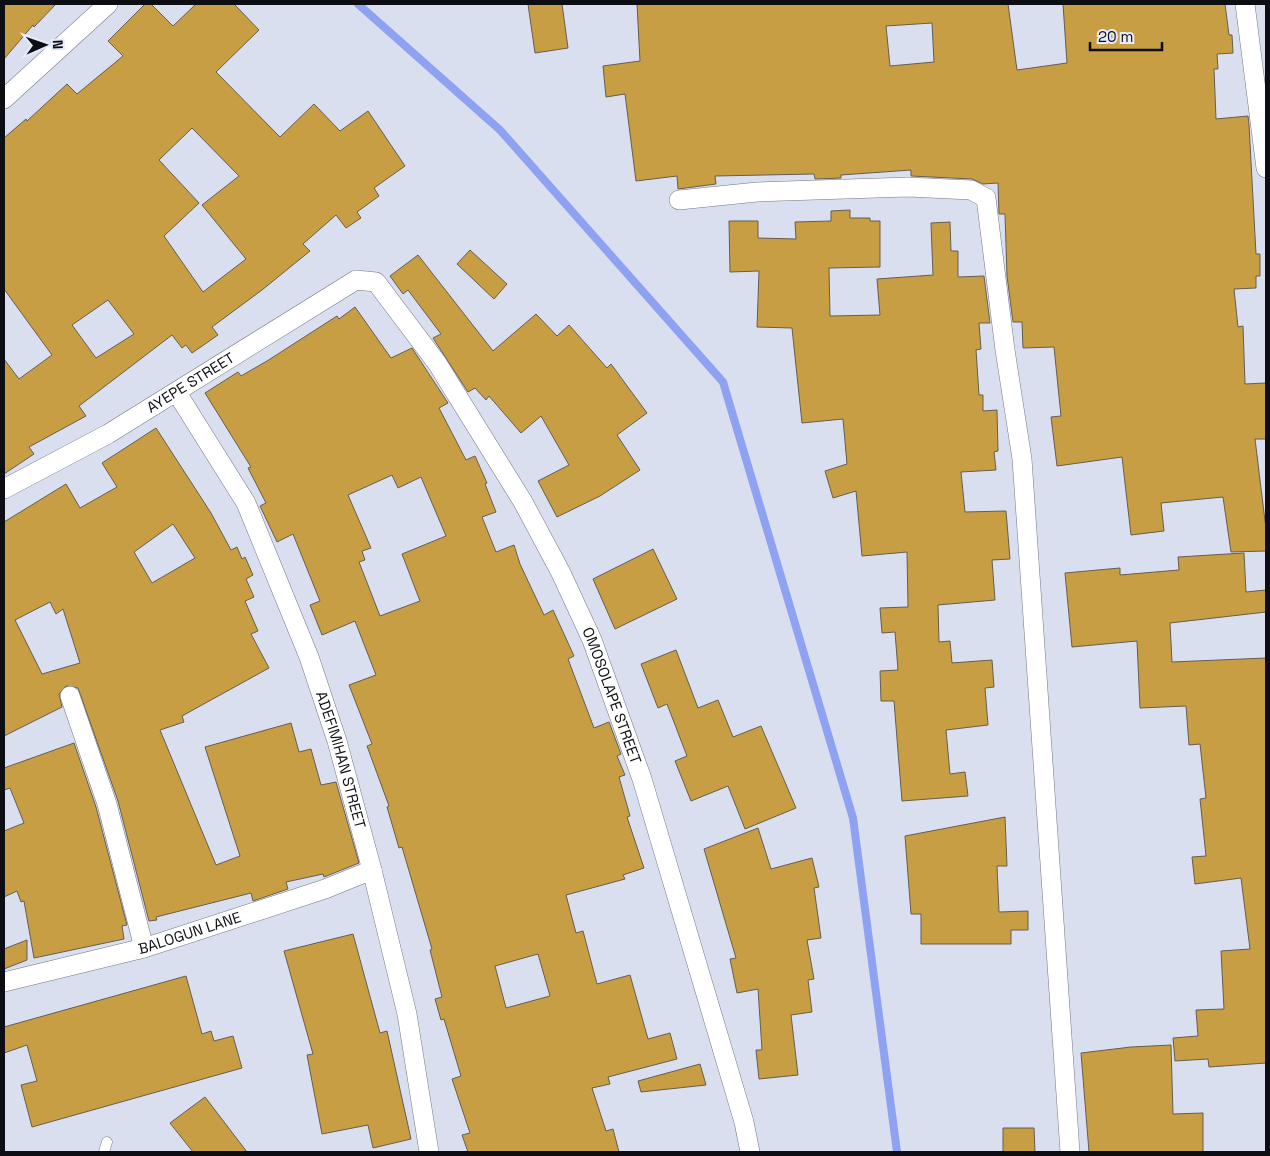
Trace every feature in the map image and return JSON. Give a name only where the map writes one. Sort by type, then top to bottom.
[{"type":"street","points":[[4,99],[108,4]]},
{"type":"street","points":[[1245,4],[1266,168]]},
{"type":"street","points":[[679,200],[757,192],[908,187],[971,190],[986,198],[1004,350],[1022,458],[1070,1152]]},
{"type":"street","name":"AYEPE STREET","points":[[4,489],[108,434],[177,393],[356,280],[376,282]]},
{"type":"street","name":"OMOSOLAPE STREET","points":[[376,282],[437,362],[523,502],[561,573],[592,640],[642,778],[674,881],[744,1122],[750,1152]]},
{"type":"street","name":"ADEFIMIHAN STREET","points":[[177,393],[246,503],[309,657],[337,741],[372,870],[407,1014],[429,1152]]},
{"type":"street","points":[[70,696],[107,804],[144,948]]},
{"type":"street","name":"BALOGUN LANE","points":[[4,982],[144,948],[325,889],[372,870]]},
{"type":"building","points":[[4,4],[56,4],[34,27],[33,25],[4,59]]},
{"type":"building","points":[[145,4],[151,4],[173,26],[196,4],[234,4],[259,30],[216,72],[280,137],[314,104],[340,131],[368,111],[405,166],[374,188],[379,196],[357,212],[361,218],[346,228],[336,215],[303,244],[310,251],[212,327],[218,335],[192,353],[186,345],[182,348],[172,335],[79,406],[86,416],[29,447],[34,454],[4,474],[4,359],[19,379],[52,355],[4,289],[4,138],[26,119],[27,121],[67,84],[77,94],[123,56],[108,41]],"holes":[[[192,128],[239,176],[202,205],[246,259],[203,292],[164,236],[199,203],[159,160]],[[108,300],[134,334],[96,358],[72,325]]]},
{"type":"building","points":[[528,4],[562,4],[568,48],[535,53]]},
{"type":"building","points":[[637,4],[1008,4],[1017,70],[1067,63],[1063,4],[1225,4],[1229,35],[1232,35],[1233,53],[1217,54],[1218,69],[1214,69],[1216,119],[1248,116],[1256,254],[1260,254],[1260,276],[1256,276],[1256,288],[1234,289],[1238,327],[1243,326],[1245,384],[1266,383],[1266,439],[1255,439],[1266,529],[1266,551],[1231,552],[1223,497],[1161,503],[1164,531],[1131,535],[1122,457],[1057,466],[1051,417],[1061,416],[1054,347],[1023,348],[1022,322],[1013,322],[1007,276],[1005,214],[999,214],[998,183],[983,184],[972,179],[911,176],[911,170],[841,175],[841,178],[815,179],[814,174],[715,176],[716,184],[678,189],[677,176],[636,181],[625,94],[606,97],[603,66],[640,61]],"holes":[[[932,23],[934,62],[890,66],[886,26]]]},
{"type":"building","points":[[850,210],[850,218],[870,218],[870,221],[880,221],[880,267],[829,268],[830,316],[880,315],[877,279],[933,275],[931,223],[950,222],[951,251],[958,251],[958,277],[984,276],[990,323],[979,323],[981,349],[976,350],[979,395],[983,395],[983,411],[997,410],[998,451],[994,452],[996,470],[961,472],[965,512],[1006,511],[1010,559],[992,560],[995,600],[938,605],[939,642],[950,641],[952,663],[992,660],[994,687],[985,688],[988,725],[946,730],[950,774],[965,772],[968,796],[902,801],[894,701],[881,701],[880,671],[898,670],[895,632],[882,633],[880,608],[908,607],[907,552],[862,556],[856,491],[833,498],[825,471],[847,464],[843,419],[802,423],[792,328],[757,327],[759,271],[730,272],[729,221],[758,221],[758,238],[796,239],[795,222],[831,221],[831,211]]},
{"type":"building","points":[[470,250],[507,284],[494,299],[457,264]]},
{"type":"building","points":[[418,255],[493,351],[536,314],[557,336],[569,325],[607,368],[611,364],[647,413],[617,435],[640,470],[600,496],[557,517],[538,481],[569,465],[541,416],[521,433],[489,396],[486,400],[475,388],[468,392],[433,338],[441,334],[408,290],[403,294],[390,276]]},
{"type":"building","points":[[355,307],[391,358],[412,348],[448,403],[439,408],[466,460],[475,456],[487,483],[485,484],[496,512],[482,517],[496,552],[514,545],[520,564],[544,615],[553,610],[574,656],[568,659],[594,728],[609,722],[621,754],[617,756],[625,775],[619,777],[630,816],[627,817],[644,868],[623,875],[625,879],[566,895],[576,933],[583,931],[597,984],[630,975],[648,1039],[670,1033],[677,1059],[608,1077],[610,1084],[592,1088],[606,1131],[613,1129],[619,1152],[468,1152],[462,1135],[470,1133],[452,1079],[461,1076],[444,1019],[441,1020],[435,999],[442,997],[430,950],[432,949],[402,847],[399,848],[387,807],[389,806],[367,746],[372,744],[349,685],[376,675],[355,621],[322,635],[310,605],[320,601],[293,534],[277,542],[260,506],[266,503],[248,468],[251,467],[205,393],[238,372],[241,376],[267,361],[337,316],[339,319]],"holes":[[[392,475],[398,488],[421,477],[446,536],[402,554],[420,601],[380,616],[359,562],[365,560],[362,551],[371,548],[348,495]],[[538,954],[550,996],[506,1008],[495,966]]]},
{"type":"building","points":[[156,428],[211,513],[231,550],[237,547],[242,559],[245,557],[253,575],[246,579],[254,597],[245,601],[258,631],[251,634],[269,668],[182,716],[184,722],[160,730],[216,865],[240,856],[205,747],[291,723],[299,752],[311,749],[321,785],[336,782],[359,863],[324,877],[323,874],[286,882],[288,889],[253,901],[251,893],[156,917],[157,920],[149,921],[118,801],[78,688],[66,686],[59,694],[62,707],[4,736],[4,522],[66,484],[80,508],[117,487],[102,463]],"holes":[[[173,524],[195,558],[152,583],[134,552]],[[50,602],[56,614],[63,609],[80,663],[42,674],[15,620]]]},
{"type":"building","points":[[653,549],[677,599],[615,629],[593,579]]},
{"type":"building","points":[[1244,553],[1246,592],[1266,590],[1266,612],[1170,623],[1172,662],[1266,658],[1266,1063],[1209,1067],[1208,1059],[1175,1061],[1173,1038],[1198,1036],[1196,1010],[1224,1009],[1221,951],[1250,949],[1241,878],[1195,884],[1192,857],[1206,856],[1200,799],[1206,798],[1200,744],[1189,745],[1186,706],[1140,708],[1137,641],[1072,647],[1065,573],[1120,568],[1120,575],[1179,570],[1178,557]]},
{"type":"building","points":[[676,650],[698,708],[718,700],[733,737],[761,726],[796,808],[745,829],[728,786],[691,801],[675,761],[687,756],[667,704],[658,708],[641,664]]},
{"type":"building","points":[[74,743],[96,807],[127,925],[122,926],[124,939],[34,958],[24,901],[21,902],[17,891],[4,897],[4,831],[24,823],[10,788],[4,790],[4,768]]},
{"type":"building","points":[[1005,817],[1007,866],[997,866],[999,912],[1028,911],[1028,930],[1011,930],[1011,944],[921,944],[921,914],[911,914],[905,836]]},
{"type":"building","points":[[758,828],[771,869],[812,858],[819,887],[814,888],[821,938],[807,940],[814,979],[808,980],[812,1012],[791,1015],[798,1075],[759,1079],[756,1050],[762,1050],[758,989],[737,993],[730,959],[736,958],[704,849]]},
{"type":"building","points":[[353,934],[380,1033],[387,1031],[411,1139],[373,1148],[368,1125],[322,1134],[307,1055],[313,1054],[284,951]]},
{"type":"building","points":[[27,940],[27,960],[4,969],[4,949]]},
{"type":"building","points":[[186,976],[202,1034],[211,1031],[214,1041],[233,1036],[242,1068],[32,1127],[21,1085],[37,1081],[27,1045],[4,1053],[4,1027]]},
{"type":"building","points":[[1171,1045],[1173,1114],[1203,1113],[1203,1152],[1089,1152],[1081,1053],[1131,1047]]},
{"type":"building","points":[[700,1064],[706,1085],[641,1092],[638,1081]]},
{"type":"building","points":[[205,1097],[247,1152],[193,1152],[170,1123]]},
{"type":"building","points":[[1003,1128],[1034,1128],[1035,1152],[1003,1152]]},
{"type":"waterway","points":[[358,4],[500,130],[723,382],[853,818],[897,1152]]}]
